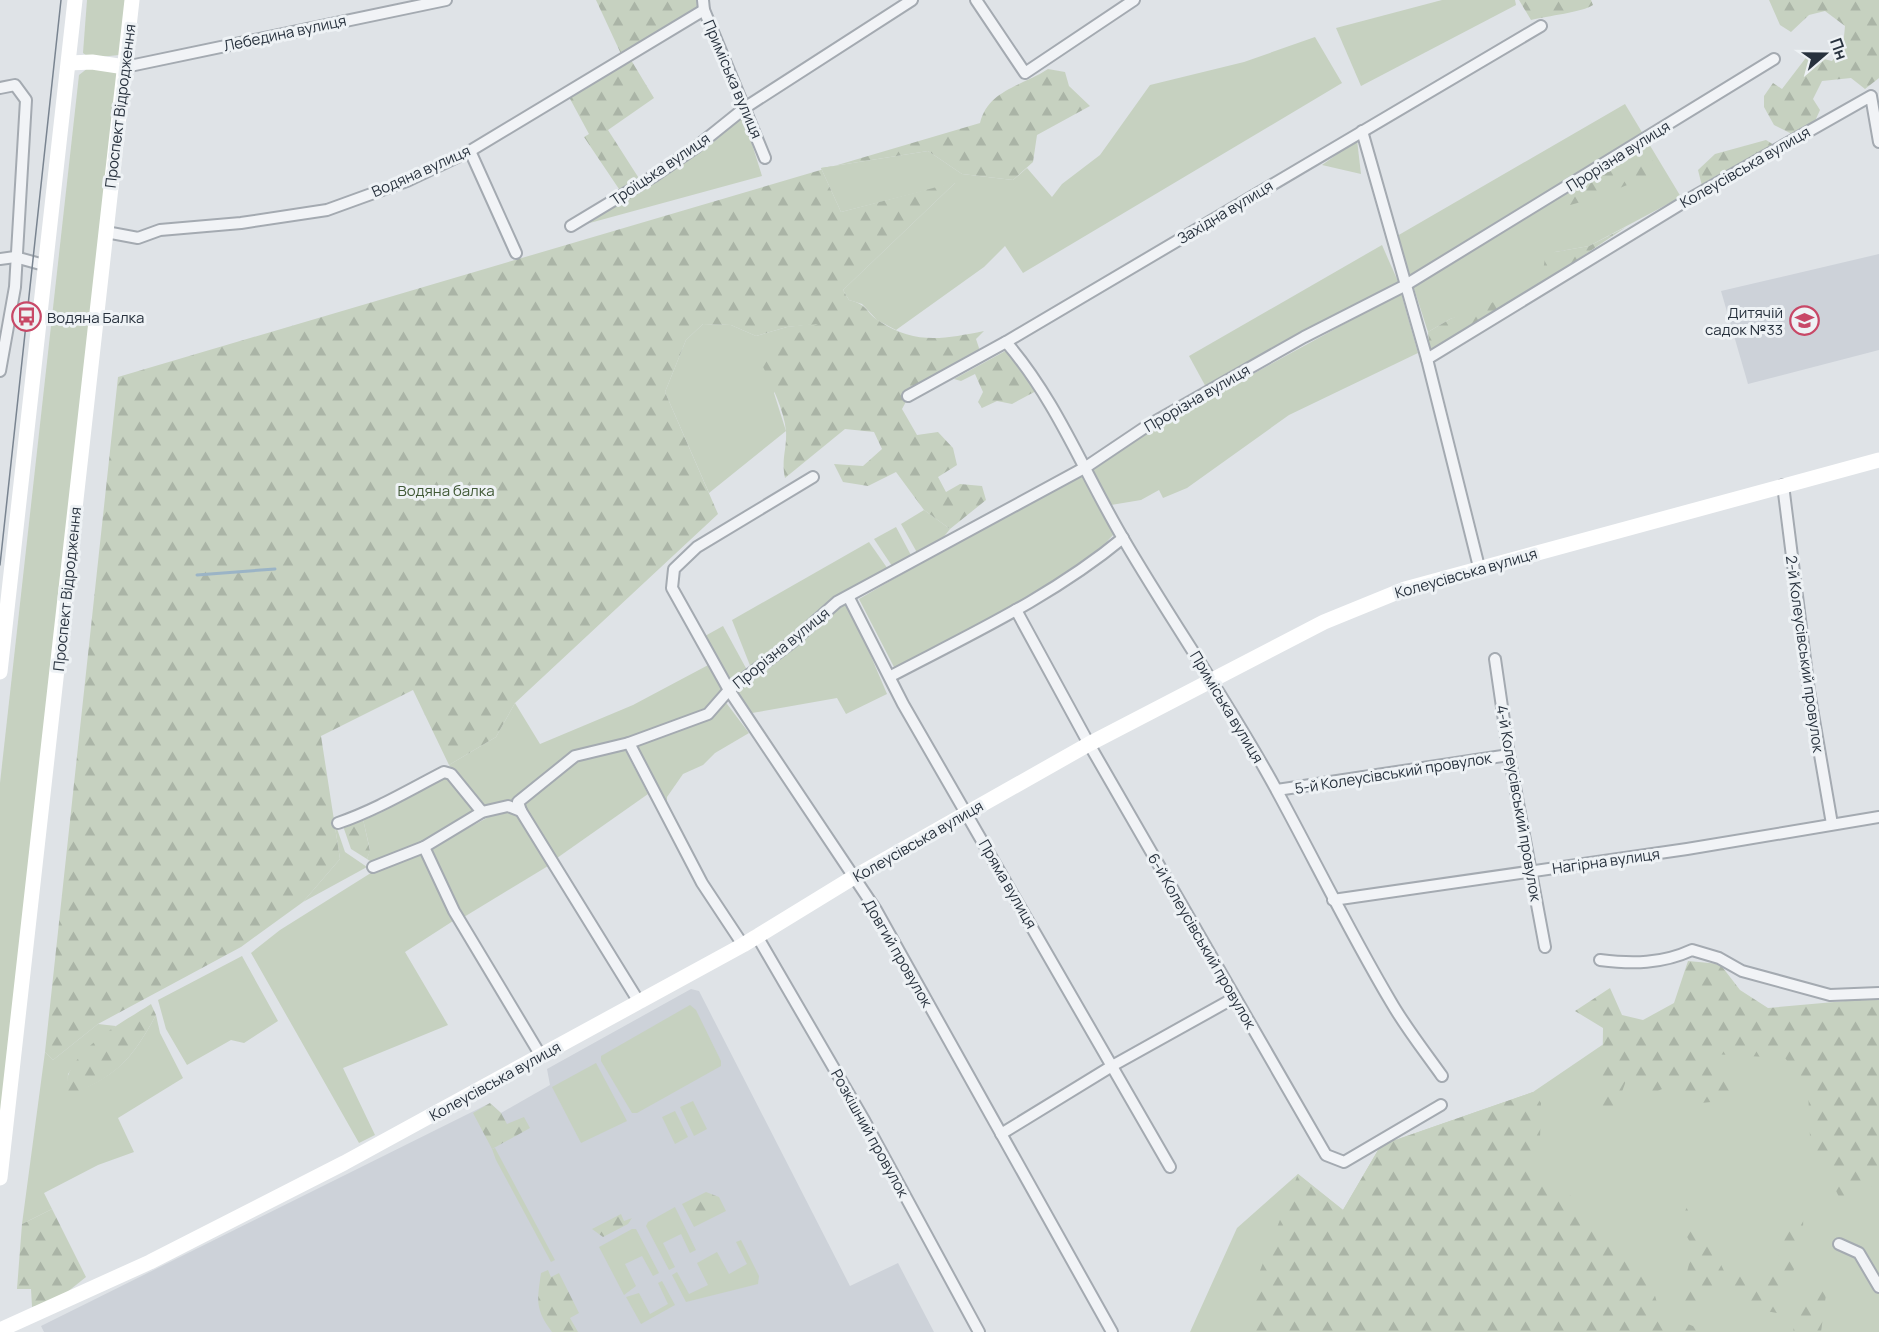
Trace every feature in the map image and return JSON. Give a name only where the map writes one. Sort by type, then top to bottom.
[{"type":"street","points":[[0,672],[75,0]]},
{"type":"street","name":"Проспект Відродження","points":[[0,1178],[132,0]]},
{"type":"street","name":"Лебедина вулиця","points":[[125,67],[446,0]]},
{"type":"street","name":"Троїцька вулиця","points":[[571,226],[695,148],[746,107],[912,0]]},
{"type":"street","points":[[976,0],[1025,73],[1134,0]]},
{"type":"street","name":"Приміська вулиця","points":[[704,5],[765,158]]},
{"type":"street","name":"Водяна вулиця","points":[[106,232],[138,238],[160,230],[327,210],[407,181],[470,150],[704,5]]},
{"type":"street","name":"Західна вулиця","points":[[908,396],[1006,342],[1541,26]]},
{"type":"street","name":"Прорізна вулиця","points":[[521,811],[518,802],[575,756],[629,743],[708,714],[729,690],[791,643],[837,602],[849,598],[1086,467],[1147,426],[1304,337],[1404,286],[1774,59]]},
{"type":"street","points":[[69,63],[93,62],[125,67]]},
{"type":"street","points":[[0,88],[15,85],[26,100],[15,287],[0,371]]},
{"type":"street","name":"Колеусівська вулиця","points":[[1427,359],[1689,199],[1871,96],[1879,142]]},
{"type":"street","points":[[1362,131],[1404,286],[1427,359],[1479,567]]},
{"type":"street","points":[[470,150],[516,253]]},
{"type":"street","points":[[0,260],[15,257],[44,265]]},
{"type":"street","name":"Приміська вулиця","points":[[1006,342],[1039,384],[1123,538],[1212,680],[1277,790],[1333,900],[1392,1005],[1442,1076]]},
{"type":"street","name":"Колеусівська вулиця","points":[[0,1330],[192,1240],[344,1163],[743,945],[854,877],[1089,744],[1332,619],[1405,589],[1479,567],[1879,460]]},
{"type":"street","name":"Довгий провулок","points":[[813,477],[697,547],[674,569],[672,588],[729,690],[876,910],[1112,1332]]},
{"type":"street","name":"2-й Колеусівський провулок","points":[[1783,485],[1809,691],[1832,824]]},
{"type":"street","points":[[891,676],[1016,610],[1085,569],[1123,538]]},
{"type":"street","name":"Пряма вулиця","points":[[849,598],[891,676],[903,705],[967,812],[1170,1167]]},
{"type":"street","name":"6-й Колеусівський провулок","points":[[1016,610],[1089,744],[1326,1155],[1344,1162],[1441,1105]]},
{"type":"street","name":"4-й Колеусівський провулок","points":[[1495,659],[1509,755],[1545,947]]},
{"type":"street","points":[[629,743],[702,883],[743,945]]},
{"type":"street","name":"5-й Колеусівський провулок","points":[[1277,790],[1509,755]]},
{"type":"street","points":[[339,823],[363,815],[385,804],[403,791],[444,772],[451,774],[482,812]]},
{"type":"street","points":[[373,867],[424,847],[482,812],[508,806],[521,811],[639,1002]]},
{"type":"street","name":"Нагірна вулиця","points":[[1333,900],[1532,873],[1879,817]]},
{"type":"street","points":[[424,847],[454,911],[541,1056]]},
{"type":"street","name":"Розкішний провулок","points":[[757,936],[864,1120],[979,1332]]},
{"type":"street","points":[[1600,960],[1641,964],[1674,959],[1692,950],[1719,958],[1742,971],[1830,995],[1879,993]]},
{"type":"street","points":[[1001,1134],[1112,1066],[1234,998]]},
{"type":"street","points":[[1839,1244],[1859,1253],[1879,1287]]},
{"type":"shaded area","name":"Дитячій садок №33","points":[[1879,254],[1879,350],[1748,384],[1721,291]]},
{"type":"shaded area","points":[[691,989],[699,991],[850,1286],[898,1263],[934,1332],[44,1332],[41,1326],[490,1103],[501,1113],[550,1085],[547,1069]]},
{"type":"green space","points":[[87,0],[127,0],[119,55],[90,58],[83,53]]},
{"type":"green space","points":[[596,0],[699,0],[700,10],[622,56]]},
{"type":"green space","points":[[1442,0],[1515,0],[1516,5],[1361,86],[1336,28]]},
{"type":"green space","points":[[1519,0],[1591,0],[1593,5],[1573,12],[1531,20]]},
{"type":"green space","points":[[1769,0],[1879,0],[1879,78],[1865,89],[1851,78],[1822,81],[1813,99],[1820,110],[1811,130],[1792,134],[1774,125],[1764,107],[1764,96],[1773,83],[1782,89],[1808,55],[1832,61],[1843,47],[1845,26],[1825,11],[1809,15],[1791,32],[1780,25]]},
{"type":"green space","points":[[1315,37],[1342,83],[1023,273],[1005,246],[984,267],[896,330],[877,320],[862,304],[849,300],[843,290],[955,183],[841,212],[821,168],[928,151],[962,174],[1013,180],[1027,168],[1052,197],[1062,184],[1100,155],[1150,85],[1244,62]]},
{"type":"green space","points":[[631,60],[654,98],[608,130],[640,180],[621,192],[584,137],[589,134],[569,97]]},
{"type":"green space","points":[[88,68],[118,73],[0,1140],[0,783],[79,75]]},
{"type":"green space","points":[[1048,69],[1065,72],[1069,86],[1090,106],[1037,135],[1033,162],[1013,180],[962,174],[928,151],[835,166],[980,123],[990,103],[998,96]]},
{"type":"green space","points":[[1625,104],[1681,197],[1589,246],[1555,252],[1541,284],[1515,300],[1450,319],[1428,332],[1397,236]]},
{"type":"green space","points":[[743,115],[762,176],[586,224],[670,173]]},
{"type":"green space","points":[[1357,140],[1361,174],[1322,165]]},
{"type":"green space","points":[[1766,140],[1774,145],[1702,186],[1698,170],[1715,154]]},
{"type":"green space","points":[[1649,154],[1662,179],[1642,179],[1595,198],[1549,211],[1576,189],[1583,170],[1605,163],[1638,166]]},
{"type":"green space","name":"Водяна балка","points":[[822,170],[841,212],[956,182],[843,290],[849,300],[864,306],[879,321],[905,334],[943,338],[984,331],[976,339],[981,354],[909,396],[902,409],[917,435],[938,432],[953,448],[957,465],[938,477],[946,492],[960,484],[982,486],[986,500],[950,529],[924,510],[896,472],[868,486],[843,482],[834,464],[863,466],[882,449],[874,432],[845,429],[785,478],[785,422],[756,352],[818,324],[787,327],[756,336],[731,325],[703,324],[686,340],[665,392],[718,514],[515,703],[496,737],[449,765],[413,690],[321,736],[340,859],[303,902],[241,947],[98,1024],[53,1060],[45,1052],[118,377]]},
{"type":"green space","points":[[1626,227],[1541,284],[1545,258],[1555,252],[1589,246]]},
{"type":"green space","points":[[1382,245],[1400,286],[1207,389],[1189,356]]},
{"type":"green space","points":[[1401,293],[1418,353],[1289,415],[1187,488],[1163,498],[1159,490],[1141,500],[1111,505],[1089,472],[1152,429]]},
{"type":"green space","points":[[1509,296],[1515,300],[1430,353],[1428,332],[1450,319]]},
{"type":"green space","points":[[820,323],[774,393],[786,431],[709,493],[665,392],[686,340],[703,324],[731,325],[756,336],[787,327]]},
{"type":"green space","points":[[1009,349],[1038,390],[1012,404],[997,401],[982,408],[978,402],[983,392],[975,374],[961,381],[954,379]]},
{"type":"green space","points":[[1082,474],[1114,534],[1086,564],[1002,613],[895,669],[859,599],[1011,511]]},
{"type":"green space","points":[[924,510],[950,529],[938,544],[919,556],[901,524]]},
{"type":"green space","points":[[896,527],[913,559],[894,569],[874,539]]},
{"type":"green space","points":[[869,542],[890,572],[751,668],[732,620]]},
{"type":"green space","points":[[848,602],[887,694],[846,714],[837,698],[752,713],[734,690],[838,606]]},
{"type":"green space","points":[[723,626],[747,670],[728,681],[705,636]]},
{"type":"green space","points":[[712,663],[725,689],[706,711],[635,737],[572,752],[514,802],[484,807],[449,765],[496,737],[515,703],[540,744],[633,705]]},
{"type":"green space","points":[[724,700],[749,733],[715,753],[703,765],[683,774],[667,797],[667,803],[633,744],[669,733]]},
{"type":"green space","points":[[625,750],[648,794],[557,858],[523,804],[579,759]]},
{"type":"green space","points":[[447,777],[477,812],[427,840],[373,863],[367,859],[370,850],[363,819],[378,814]]},
{"type":"green space","points":[[505,811],[520,815],[548,866],[464,917],[430,849],[494,814]]},
{"type":"green space","points":[[363,819],[370,851],[367,859],[351,849],[343,826]]},
{"type":"green space","points":[[334,820],[345,852],[367,867],[303,902],[340,859]]},
{"type":"green space","points":[[422,854],[453,921],[405,952],[448,1025],[343,1068],[375,1135],[359,1143],[251,953],[280,930],[374,871]]},
{"type":"green space","points":[[242,956],[278,1021],[244,1043],[231,1040],[187,1065],[166,1029],[158,1000]]},
{"type":"green space","points":[[1688,961],[1720,964],[1740,990],[1768,1008],[1879,998],[1879,1181],[1855,1199],[1839,1197],[1810,1137],[1808,1089],[1785,1058],[1712,1054],[1724,1071],[1749,1085],[1731,1100],[1701,1103],[1673,1084],[1649,1095],[1630,1070],[1616,1108],[1602,1108],[1603,1028],[1575,1011],[1610,988],[1622,1015],[1643,1020],[1674,1003]]},
{"type":"green space","points":[[151,1004],[156,1015],[130,1056],[98,1082],[67,1096],[68,1075],[84,1052],[105,1034]]},
{"type":"green space","points":[[690,1005],[696,1010],[721,1061],[721,1066],[637,1113],[632,1113],[601,1061],[601,1056]]},
{"type":"green space","points":[[156,1015],[160,1033],[183,1078],[118,1118],[134,1152],[98,1165],[44,1193],[52,1209],[22,1224],[45,1052],[53,1060],[98,1024],[116,1026],[85,1052],[68,1074],[67,1095],[98,1081],[121,1066]]},
{"type":"green space","points":[[1879,1036],[1879,1332],[1190,1332],[1237,1228],[1298,1174],[1343,1210],[1381,1145],[1533,1092],[1611,1039]]},
{"type":"green space","points":[[596,1063],[627,1121],[581,1143],[552,1087]]},
{"type":"green space","points":[[1533,1092],[1541,1103],[1540,1139],[1532,1180],[1576,1198],[1601,1238],[1647,1268],[1660,1313],[1698,1328],[1698,1332],[1255,1332],[1250,1296],[1298,1174],[1343,1210],[1381,1145]]},
{"type":"green space","points":[[693,1101],[707,1129],[694,1136],[680,1107]]},
{"type":"green space","points":[[490,1103],[501,1113],[507,1124],[524,1117],[530,1128],[492,1149],[473,1113]]},
{"type":"green space","points":[[675,1111],[688,1137],[675,1144],[662,1117]]},
{"type":"green space","points":[[495,1148],[555,1260],[551,1262],[496,1160],[492,1149]]},
{"type":"green space","points":[[706,1192],[719,1197],[726,1211],[694,1227],[682,1204]]},
{"type":"green space","points":[[1685,1205],[1724,1271],[1755,1278],[1776,1266],[1784,1226],[1803,1218],[1799,1255],[1777,1313],[1748,1308],[1727,1288],[1695,1309],[1673,1302],[1685,1280],[1693,1248],[1675,1214]]},
{"type":"green space","points":[[675,1207],[696,1250],[690,1253],[681,1234],[663,1243],[675,1267],[669,1270],[646,1226],[648,1222]]},
{"type":"green space","points":[[52,1209],[86,1277],[56,1301],[32,1307],[31,1289],[17,1289],[22,1224]]},
{"type":"green space","points":[[621,1214],[624,1221],[632,1218],[628,1224],[603,1237],[592,1229]]},
{"type":"green space","points":[[636,1229],[659,1273],[653,1276],[642,1256],[625,1264],[636,1286],[624,1295],[599,1247]]},
{"type":"green space","points":[[741,1240],[759,1276],[758,1284],[686,1302],[672,1275],[677,1272],[689,1294],[708,1285],[697,1263],[717,1252],[729,1274],[747,1264],[736,1242]]},
{"type":"green space","points":[[548,1270],[551,1277],[559,1273],[579,1313],[570,1318],[578,1332],[552,1332],[540,1311],[541,1273]]},
{"type":"green space","points":[[662,1281],[675,1305],[641,1324],[626,1297],[639,1293],[650,1314],[668,1304],[658,1283]]},
{"type":"green space","points":[[1827,1287],[1821,1332],[1793,1332],[1800,1298]]},
{"type":"waterway","points":[[197,575],[275,569]]},
{"type":"tram line","points":[[0,565],[61,0]]},
{"type":"place","name":"Водяна Балка","points":[[26,317]]},
{"type":"place","name":"Дитячій садок №33","points":[[1804,321]]}]
